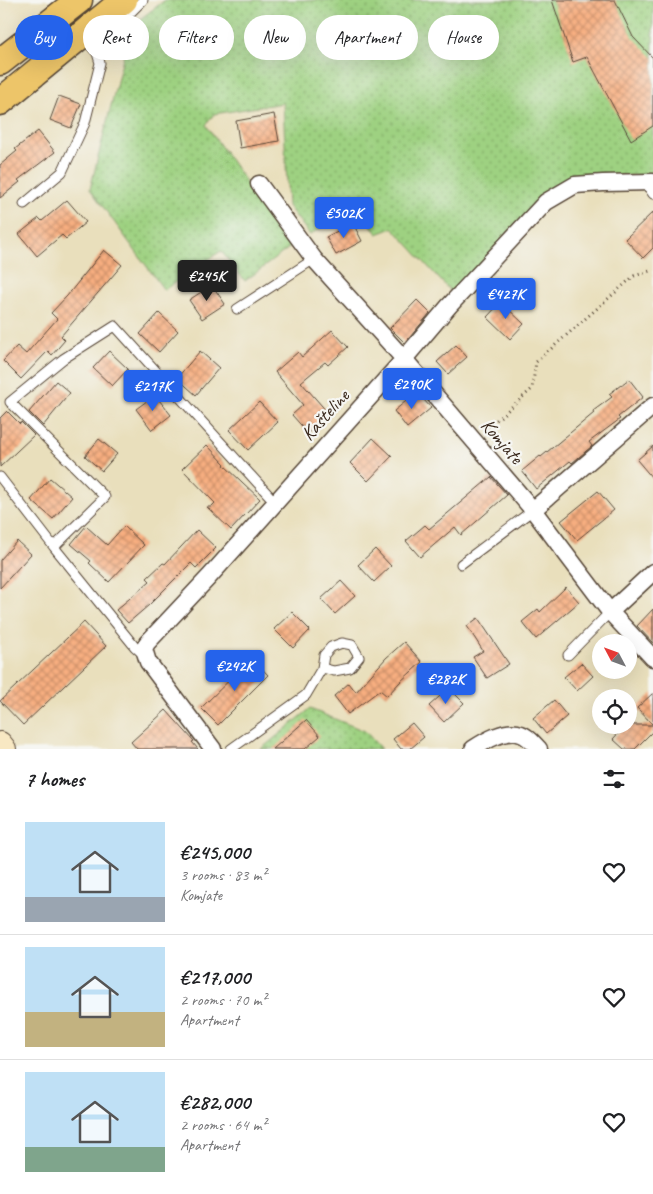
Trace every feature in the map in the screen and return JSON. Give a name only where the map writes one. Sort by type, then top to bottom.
[{"type":"main road","points":[[59,15],[79,0]]},
{"type":"main road","points":[[73,44],[137,2]]},
{"type":"main road","points":[[0,62],[15,50]]},
{"type":"main road","points":[[0,102],[50,60]]},
{"type":"street","name":"Kašteline","points":[[145,656],[144,649],[147,643],[209,577],[404,360],[449,306],[546,202],[575,185],[603,183],[650,186]]},
{"type":"street","name":"Komjate","points":[[259,184],[314,259],[533,510],[610,612],[653,658]]},
{"type":"street","points":[[533,510],[653,406]]},
{"type":"street","points":[[610,612],[653,572]]},
{"type":"street","points":[[145,656],[213,749]]},
{"type":"street","points":[[473,749],[506,733],[521,734],[539,749]]},
{"type":"street","points":[[0,744],[4,749]]},
{"type":"lane","points":[[54,15],[64,0]]},
{"type":"lane","points":[[127,15],[137,2]]},
{"type":"lane","points":[[24,204],[62,172],[85,123],[100,63],[99,60]]},
{"type":"lane","points":[[237,309],[314,259]]},
{"type":"lane","points":[[54,546],[105,497],[10,402],[63,360],[115,326],[275,502]]},
{"type":"lane","points":[[0,477],[145,656]]},
{"type":"lane","points":[[462,564],[533,510]]},
{"type":"lane","points":[[568,655],[610,612]]},
{"type":"lane","points":[[231,749],[306,695],[322,668]]},
{"type":"path","points":[[473,440],[532,389],[536,362],[634,276],[653,270]]},
{"type":"green space","points":[[165,0],[653,0],[653,175],[601,176],[554,186],[453,294],[393,228],[377,234],[358,205],[310,235],[288,206],[283,103],[214,114],[206,125],[293,245],[245,281],[221,251],[164,290],[90,189],[122,60],[149,60],[149,15],[145,15]]},
{"type":"green space","points":[[310,709],[365,731],[381,749],[261,749]]},
{"type":"building","points":[[552,0],[615,0],[633,37],[653,58],[653,126],[631,140],[587,57],[573,62]]},
{"type":"building","points":[[59,96],[81,104],[71,128],[50,120]]},
{"type":"building","points":[[274,114],[279,141],[240,148],[236,121]]},
{"type":"building","points":[[38,131],[55,152],[18,180],[20,182],[0,198],[0,165],[17,151],[15,149]]},
{"type":"building","points":[[67,200],[86,222],[66,239],[62,235],[37,256],[19,234],[39,218],[42,221]]},
{"type":"building","points":[[653,212],[653,248],[643,258],[625,239]]},
{"type":"building","points":[[353,223],[362,241],[336,255],[326,237]]},
{"type":"building","points":[[104,250],[122,265],[61,336],[65,340],[52,355],[48,351],[21,379],[3,361],[17,346],[26,354],[57,319],[51,313]]},
{"type":"building","points":[[212,285],[225,304],[202,319],[189,300]]},
{"type":"building","points":[[417,300],[430,313],[405,343],[390,328]]},
{"type":"building","points":[[501,302],[524,324],[510,339],[487,317]]},
{"type":"building","points":[[159,313],[178,331],[159,352],[140,334]]},
{"type":"building","points":[[332,330],[348,347],[328,365],[325,362],[301,382],[329,414],[308,433],[292,415],[303,405],[275,372],[298,352],[302,357]]},
{"type":"building","points":[[456,345],[467,357],[448,374],[437,362]]},
{"type":"building","points":[[109,351],[128,369],[112,386],[93,368]]},
{"type":"building","points":[[200,351],[219,368],[196,395],[177,378]]},
{"type":"building","points":[[629,379],[643,397],[618,417],[620,419],[589,442],[592,446],[572,463],[570,461],[536,489],[522,471],[594,413],[593,411],[612,397],[609,394]]},
{"type":"building","points":[[56,381],[70,393],[43,426],[29,412]]},
{"type":"building","points":[[417,392],[431,408],[407,428],[394,411]]},
{"type":"building","points":[[155,395],[171,415],[152,430],[136,409]]},
{"type":"building","points":[[259,402],[278,422],[248,450],[229,430]]},
{"type":"building","points":[[7,411],[34,435],[0,467],[0,418]]},
{"type":"building","points":[[373,438],[392,456],[368,481],[350,463]]},
{"type":"building","points":[[99,439],[117,454],[102,471],[85,456]]},
{"type":"building","points":[[207,445],[224,465],[260,499],[231,530],[207,507],[211,507],[215,503],[182,469]]},
{"type":"building","points":[[653,446],[653,479],[637,460]]},
{"type":"building","points":[[491,477],[507,495],[461,535],[455,527],[420,557],[406,541],[425,525],[429,529]]},
{"type":"building","points":[[50,478],[72,497],[53,519],[31,500]]},
{"type":"building","points":[[598,491],[614,510],[577,540],[561,521]]},
{"type":"building","points":[[86,526],[107,545],[124,526],[144,545],[109,582],[89,563],[91,561],[71,544]]},
{"type":"building","points":[[197,530],[216,548],[196,568],[191,563],[128,623],[116,610],[150,581],[147,578],[163,563],[165,564]]},
{"type":"building","points":[[17,541],[31,554],[0,588],[0,560]]},
{"type":"building","points":[[375,549],[391,566],[374,582],[358,565]]},
{"type":"building","points":[[341,581],[355,596],[335,614],[321,599]]},
{"type":"building","points":[[566,587],[579,602],[536,639],[522,622],[538,609],[540,612]]},
{"type":"building","points":[[653,609],[653,643],[637,626]]},
{"type":"building","points":[[292,612],[310,630],[293,648],[274,629]]},
{"type":"building","points":[[478,618],[509,664],[487,678],[473,657],[483,651],[467,626]]},
{"type":"building","points":[[84,622],[106,646],[23,725],[0,701]]},
{"type":"building","points":[[404,642],[422,662],[387,696],[380,690],[348,714],[334,696],[349,683],[356,692],[386,658]]},
{"type":"building","points":[[252,658],[268,675],[218,725],[201,708]]},
{"type":"building","points":[[581,663],[592,675],[577,691],[564,677]]},
{"type":"building","points":[[449,688],[464,703],[444,722],[429,706]]},
{"type":"building","points":[[653,693],[653,725],[637,708]]},
{"type":"building","points":[[554,700],[567,716],[546,734],[533,718]]},
{"type":"building","points":[[166,710],[194,741],[192,742],[198,749],[137,749],[131,742]]},
{"type":"building","points":[[306,720],[320,736],[305,749],[273,749]]},
{"type":"building","points":[[412,723],[424,737],[410,749],[401,749],[393,739]]},
{"type":"building","points":[[637,725],[653,725],[653,731],[635,749],[624,749],[613,739],[618,734],[637,734]]}]
